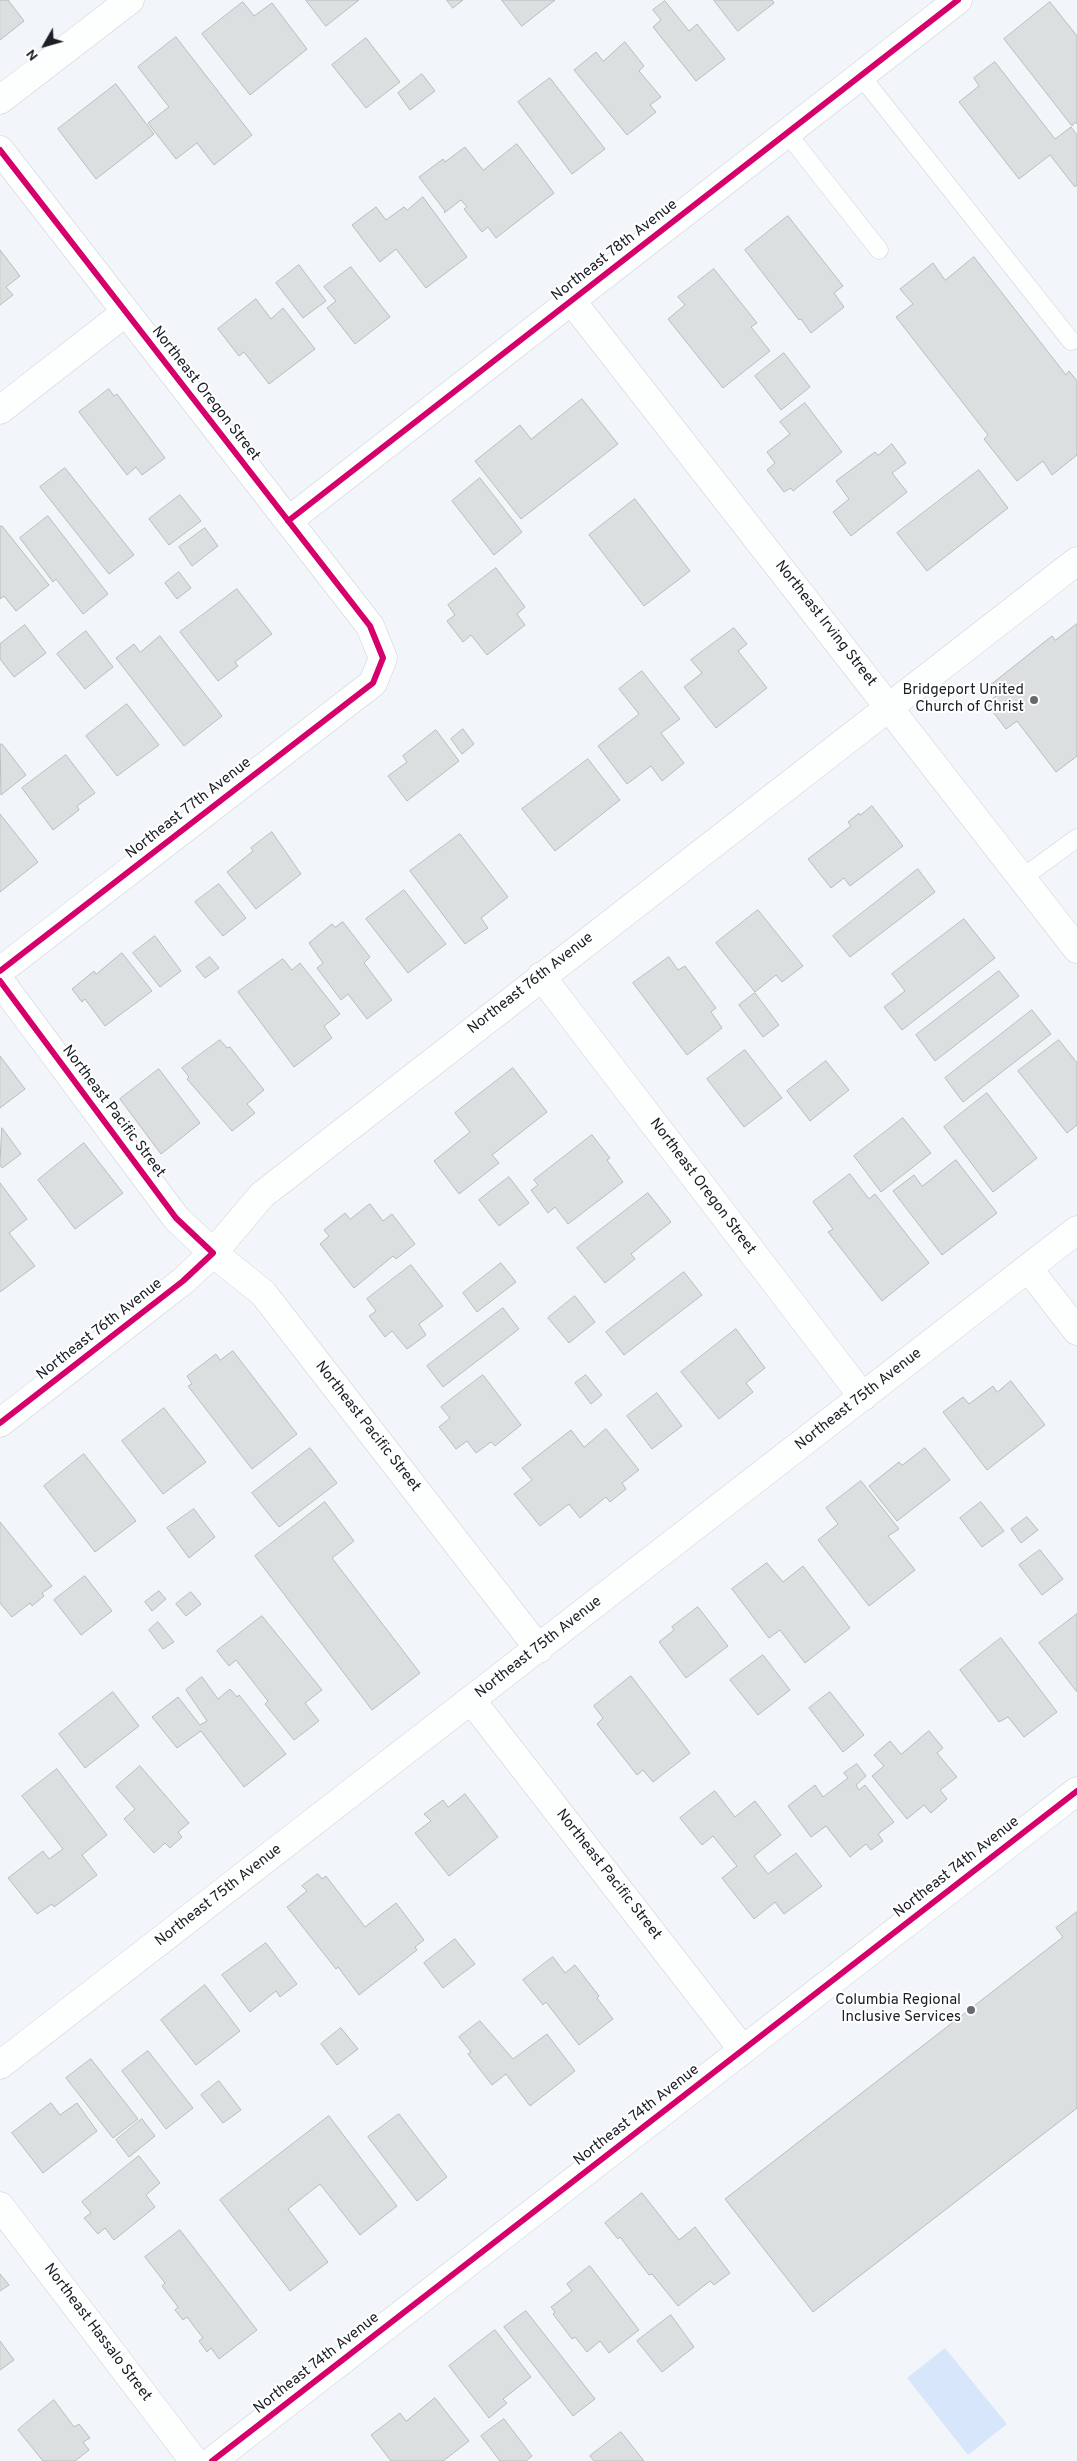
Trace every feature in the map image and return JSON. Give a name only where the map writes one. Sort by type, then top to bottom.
[{"type":"street","points":[[0,100],[130,0]]},
{"type":"street","name":"Northeast 78th Avenue","points":[[288,521],[958,0]]},
{"type":"street","name":"Northeast Oregon Street","points":[[0,150],[370,626],[383,658]]},
{"type":"street","name":"Northeast Irving Street","points":[[571,300],[891,707],[1077,949]]},
{"type":"street","points":[[0,410],[126,312]]},
{"type":"street","name":"Northeast 76th Avenue","points":[[0,1423],[183,1281],[213,1253],[262,1195],[541,976],[891,707],[1077,561]]},
{"type":"street","name":"Northeast 77th Avenue","points":[[0,971],[373,683],[383,658]]},
{"type":"street","name":"Northeast Oregon Street","points":[[541,976],[863,1397]]},
{"type":"street","name":"Northeast Pacific Street","points":[[0,981],[176,1218],[213,1253],[263,1293],[539,1649]]},
{"type":"street","name":"Northeast 75th Avenue","points":[[0,2065],[1077,1230]]},
{"type":"street","points":[[1028,1268],[1077,1331]]},
{"type":"street","name":"Northeast Pacific Street","points":[[472,1700],[743,2050]]},
{"type":"street","name":"Northeast 74th Avenue","points":[[212,2461],[1077,1790]]},
{"type":"street","name":"Northeast Hassalo Street","points":[[0,2206],[194,2461]]},
{"type":"lane","points":[[860,76],[1075,342]]},
{"type":"lane","points":[[787,133],[879,250]]},
{"type":"lane","points":[[1022,878],[1077,838]]},
{"type":"shaded area","points":[[945,2348],[1007,2424],[968,2455],[907,2378]]},
{"type":"building","points":[[0,0],[8,0],[24,21],[0,40]]},
{"type":"building","points":[[306,0],[359,0],[326,26]]},
{"type":"building","points":[[447,0],[463,0],[453,8]]},
{"type":"building","points":[[502,0],[555,0],[522,26]]},
{"type":"building","points":[[714,0],[772,0],[774,3],[738,31]]},
{"type":"building","points":[[665,1],[689,31],[697,24],[725,59],[696,81],[653,27],[661,20],[653,10]]},
{"type":"building","points":[[243,2],[254,16],[272,3],[307,49],[250,95],[202,34]]},
{"type":"building","points":[[1050,2],[1077,36],[1077,124],[1075,122],[1072,126],[1004,39]]},
{"type":"building","points":[[176,37],[252,135],[214,165],[197,143],[176,159],[148,123],[169,107],[138,67]]},
{"type":"building","points":[[366,38],[400,82],[366,108],[332,65]]},
{"type":"building","points":[[625,42],[644,66],[639,71],[661,97],[650,105],[656,112],[627,135],[574,70],[596,52],[603,61]]},
{"type":"building","points":[[995,62],[1055,139],[1071,127],[1077,135],[1077,185],[1075,187],[1050,155],[1019,179],[959,102],[979,86],[974,78]]},
{"type":"building","points":[[422,74],[435,91],[410,110],[398,93]]},
{"type":"building","points":[[550,78],[605,149],[572,174],[518,102]]},
{"type":"building","points":[[116,84],[154,134],[96,179],[58,129]]},
{"type":"building","points":[[517,144],[554,193],[496,238],[488,227],[482,232],[464,209],[467,207],[461,200],[444,213],[445,211],[419,177],[443,159],[445,162],[465,147],[483,170]]},
{"type":"building","points":[[423,197],[467,257],[426,288],[396,249],[380,262],[352,225],[376,207],[386,220],[404,207],[407,210]]},
{"type":"building","points":[[788,216],[843,286],[834,293],[844,307],[811,333],[745,250]]},
{"type":"building","points":[[0,250],[20,276],[6,287],[13,295],[0,305]]},
{"type":"building","points":[[974,257],[1066,375],[1069,371],[1077,381],[1077,455],[1052,475],[1043,461],[1017,481],[984,439],[988,435],[896,317],[913,304],[900,289],[933,263],[945,280]]},
{"type":"building","points":[[299,265],[326,301],[303,318],[276,283]]},
{"type":"building","points":[[351,267],[390,317],[355,344],[327,308],[336,301],[324,287]]},
{"type":"building","points":[[714,269],[757,323],[751,327],[770,351],[723,388],[668,319],[685,305],[678,297]]},
{"type":"building","points":[[256,299],[271,319],[283,308],[315,349],[269,384],[244,352],[239,356],[218,329]]},
{"type":"building","points":[[784,353],[810,387],[781,410],[755,376]]},
{"type":"building","points":[[109,389],[114,396],[117,394],[165,458],[142,475],[136,467],[127,475],[79,412]]},
{"type":"building","points":[[582,399],[618,444],[521,519],[475,461],[520,425],[531,439]]},
{"type":"building","points":[[805,403],[842,452],[793,491],[791,488],[784,492],[767,470],[775,463],[767,452],[790,434],[780,422]]},
{"type":"building","points":[[892,444],[906,463],[892,473],[907,492],[851,536],[833,512],[849,499],[836,481],[875,452],[878,455]]},
{"type":"building","points":[[65,468],[134,555],[109,574],[40,487]]},
{"type":"building","points":[[979,470],[1008,508],[927,571],[897,533]]},
{"type":"building","points":[[480,478],[522,532],[494,555],[452,501]]},
{"type":"building","points":[[180,495],[201,521],[169,545],[149,519]]},
{"type":"building","points":[[635,499],[690,571],[644,606],[589,535]]},
{"type":"building","points":[[48,516],[108,594],[83,614],[56,579],[53,582],[20,538]]},
{"type":"building","points":[[2,526],[49,585],[16,611],[4,596],[0,599],[0,527]]},
{"type":"building","points":[[205,528],[218,546],[192,566],[179,547]]},
{"type":"building","points":[[496,568],[525,607],[517,614],[525,625],[487,655],[471,635],[463,642],[447,621],[455,615],[448,605]]},
{"type":"building","points":[[179,572],[191,588],[177,599],[165,583]]},
{"type":"building","points":[[237,589],[272,634],[235,662],[238,666],[218,681],[180,632]]},
{"type":"building","name":"Bridgeport United Church of Christ","points":[[1077,624],[1077,756],[1056,772],[1017,721],[1006,729],[987,704],[996,696],[989,686],[1052,636],[1055,640]]},
{"type":"building","points":[[25,625],[46,653],[14,677],[0,659],[0,644]]},
{"type":"building","points":[[734,628],[747,644],[738,651],[767,688],[716,728],[684,687],[702,673],[691,660]]},
{"type":"building","points":[[86,631],[113,667],[85,689],[57,654]]},
{"type":"building","points":[[160,636],[222,716],[184,746],[116,658],[134,644],[140,652]]},
{"type":"building","points":[[642,671],[680,719],[661,733],[684,763],[662,781],[651,766],[627,784],[598,746],[639,714],[619,689]]},
{"type":"building","points":[[127,704],[159,745],[117,776],[86,736]]},
{"type":"building","points":[[463,729],[474,744],[462,754],[451,739]]},
{"type":"building","points":[[436,730],[459,761],[407,801],[388,776],[407,762],[403,756]]},
{"type":"building","points":[[2,744],[26,775],[1,795],[0,745]]},
{"type":"building","points":[[66,755],[95,793],[77,806],[79,810],[53,830],[22,788]]},
{"type":"building","points":[[588,759],[620,800],[555,851],[522,809]]},
{"type":"building","points":[[872,806],[903,846],[850,886],[844,878],[831,888],[808,859],[851,826],[848,822]]},
{"type":"building","points":[[0,814],[38,862],[0,892]]},
{"type":"building","points":[[272,832],[301,874],[256,909],[227,872],[253,851],[251,848]]},
{"type":"building","points":[[460,834],[508,897],[481,918],[488,928],[465,944],[410,871]]},
{"type":"building","points":[[918,869],[935,892],[850,957],[833,936]]},
{"type":"building","points":[[219,884],[246,918],[223,936],[195,902]]},
{"type":"building","points":[[404,890],[446,944],[408,973],[366,919]]},
{"type":"building","points":[[758,910],[803,966],[782,982],[776,975],[755,992],[716,943]]},
{"type":"building","points":[[964,919],[995,958],[902,1030],[884,1007],[905,991],[892,974]]},
{"type":"building","points":[[343,922],[370,957],[364,963],[392,1000],[367,1019],[348,994],[341,1000],[317,968],[323,963],[309,943],[332,924],[335,927]]},
{"type":"building","points":[[155,936],[181,971],[160,987],[133,953]]},
{"type":"building","points":[[122,953],[152,991],[105,1026],[85,999],[82,1002],[72,989],[94,971],[96,974]]},
{"type":"building","points":[[210,957],[219,968],[205,978],[196,967]]},
{"type":"building","points":[[669,957],[678,970],[685,966],[716,1008],[711,1012],[722,1028],[687,1055],[633,983]]},
{"type":"building","points":[[283,959],[292,970],[300,963],[340,1014],[324,1026],[332,1038],[294,1067],[238,992]]},
{"type":"building","points":[[999,971],[1019,996],[935,1061],[916,1035]]},
{"type":"building","points":[[755,993],[779,1025],[763,1037],[739,1005]]},
{"type":"building","points":[[1032,1010],[1051,1034],[963,1102],[945,1078]]},
{"type":"building","points":[[220,1040],[227,1048],[230,1047],[264,1090],[247,1104],[255,1113],[232,1131],[187,1079],[189,1077],[182,1068]]},
{"type":"building","points":[[1059,1040],[1077,1063],[1077,1125],[1067,1133],[1018,1071]]},
{"type":"building","points":[[745,1050],[782,1098],[744,1127],[707,1079]]},
{"type":"building","points":[[0,1056],[25,1089],[0,1108]]},
{"type":"building","points":[[826,1061],[849,1090],[810,1121],[787,1091]]},
{"type":"building","points":[[513,1068],[547,1112],[492,1155],[499,1163],[459,1194],[434,1161],[470,1132],[455,1113]]},
{"type":"building","points":[[159,1069],[200,1123],[161,1154],[120,1099]]},
{"type":"building","points":[[987,1093],[1037,1158],[993,1192],[944,1127]]},
{"type":"building","points":[[903,1118],[931,1153],[881,1192],[854,1156]]},
{"type":"building","points":[[2,1128],[21,1154],[2,1168],[0,1165]]},
{"type":"building","points":[[592,1135],[610,1158],[607,1160],[623,1182],[568,1224],[555,1207],[548,1213],[531,1190],[538,1185],[534,1180]]},
{"type":"building","points":[[84,1143],[123,1193],[75,1229],[38,1180]]},
{"type":"building","points":[[956,1160],[997,1213],[942,1255],[893,1191],[914,1175],[922,1186]]},
{"type":"building","points":[[850,1174],[869,1199],[875,1194],[929,1263],[882,1301],[828,1232],[833,1229],[813,1202]]},
{"type":"building","points":[[509,1177],[529,1203],[499,1226],[479,1200]]},
{"type":"building","points":[[0,1183],[27,1219],[9,1233],[35,1266],[0,1292]]},
{"type":"building","points":[[648,1193],[671,1222],[631,1254],[635,1259],[605,1283],[577,1248]]},
{"type":"building","points":[[370,1204],[383,1221],[392,1214],[415,1244],[396,1259],[393,1256],[354,1288],[320,1244],[329,1236],[324,1230],[345,1213],[350,1219]]},
{"type":"building","points":[[501,1263],[516,1282],[477,1312],[463,1293]]},
{"type":"building","points":[[411,1265],[443,1306],[419,1324],[426,1335],[407,1349],[392,1331],[385,1337],[369,1316],[376,1311],[367,1299]]},
{"type":"building","points":[[684,1272],[702,1295],[624,1355],[606,1332]]},
{"type":"building","points":[[575,1296],[595,1322],[569,1343],[548,1318]]},
{"type":"building","points":[[503,1308],[519,1329],[443,1387],[427,1366]]},
{"type":"building","points":[[736,1329],[765,1368],[746,1383],[753,1392],[719,1419],[681,1372]]},
{"type":"building","points":[[233,1351],[297,1434],[252,1469],[188,1386],[192,1384],[187,1376],[216,1354],[220,1360]]},
{"type":"building","points":[[483,1375],[521,1425],[495,1446],[491,1442],[476,1453],[467,1441],[456,1449],[439,1427],[450,1418],[441,1407]]},
{"type":"building","points":[[586,1375],[602,1395],[591,1404],[575,1383]]},
{"type":"building","points":[[1011,1381],[1045,1425],[987,1470],[943,1412],[963,1397],[969,1404],[993,1386],[997,1392]]},
{"type":"building","points":[[657,1393],[682,1426],[652,1449],[627,1416]]},
{"type":"building","points":[[164,1408],[206,1462],[163,1494],[122,1441]]},
{"type":"building","points":[[606,1429],[639,1470],[622,1483],[626,1489],[610,1502],[606,1497],[580,1518],[569,1504],[540,1526],[514,1494],[532,1480],[522,1468],[571,1430],[584,1447]]},
{"type":"building","points":[[310,1448],[337,1483],[279,1527],[252,1493]]},
{"type":"building","points":[[925,1448],[950,1480],[897,1521],[869,1486],[899,1462],[902,1465]]},
{"type":"building","points":[[84,1454],[136,1521],[95,1552],[44,1486]]},
{"type":"building","points":[[861,1481],[899,1529],[888,1536],[915,1570],[869,1606],[818,1540],[838,1524],[826,1508]]},
{"type":"building","points":[[325,1502],[354,1541],[332,1558],[420,1673],[372,1710],[255,1556]]},
{"type":"building","points":[[981,1502],[1004,1531],[982,1547],[960,1518]]},
{"type":"building","points":[[194,1509],[215,1537],[189,1558],[167,1528]]},
{"type":"building","points":[[1027,1517],[1038,1530],[1021,1543],[1011,1529]]},
{"type":"building","points":[[0,1522],[52,1586],[42,1593],[44,1596],[32,1606],[30,1603],[12,1617],[0,1603]]},
{"type":"building","points":[[1040,1550],[1063,1579],[1042,1595],[1019,1565]]},
{"type":"building","points":[[767,1563],[783,1582],[803,1566],[850,1628],[805,1663],[780,1630],[769,1638],[732,1589]]},
{"type":"building","points":[[85,1576],[112,1611],[81,1635],[54,1600]]},
{"type":"building","points":[[159,1591],[166,1599],[152,1611],[145,1602]]},
{"type":"building","points":[[191,1592],[201,1604],[186,1616],[176,1604]]},
{"type":"building","points":[[698,1607],[728,1646],[686,1678],[659,1642],[674,1630],[672,1627]]},
{"type":"building","points":[[1077,1614],[1077,1692],[1039,1643]]},
{"type":"building","points":[[262,1616],[322,1690],[305,1703],[319,1721],[294,1740],[265,1704],[268,1701],[236,1660],[229,1666],[217,1651]]},
{"type":"building","points":[[158,1622],[174,1642],[163,1649],[149,1630]]},
{"type":"building","points":[[1001,1638],[1057,1712],[1024,1737],[1008,1717],[999,1722],[960,1670]]},
{"type":"building","points":[[763,1655],[790,1690],[758,1715],[730,1680]]},
{"type":"building","points":[[631,1676],[690,1753],[653,1782],[643,1770],[637,1775],[597,1724],[603,1718],[594,1706]]},
{"type":"building","points":[[202,1677],[218,1699],[230,1689],[237,1697],[239,1695],[286,1754],[244,1787],[201,1731],[177,1748],[152,1717],[178,1697],[200,1725],[207,1721],[186,1690]]},
{"type":"building","points":[[113,1692],[139,1726],[85,1768],[59,1734]]},
{"type":"building","points":[[830,1692],[864,1735],[843,1752],[809,1708]]},
{"type":"building","points":[[929,1731],[943,1748],[937,1753],[957,1777],[940,1790],[947,1799],[931,1813],[924,1805],[907,1819],[872,1776],[884,1766],[874,1755],[890,1741],[901,1754]]},
{"type":"building","points":[[857,1764],[866,1776],[856,1785],[859,1790],[865,1785],[894,1822],[878,1834],[883,1841],[871,1850],[866,1844],[850,1857],[826,1826],[811,1837],[788,1806],[815,1785],[823,1797],[848,1778],[844,1773]]},
{"type":"building","points":[[140,1766],[189,1823],[178,1832],[182,1837],[170,1848],[165,1843],[154,1853],[124,1819],[135,1809],[116,1787]]},
{"type":"building","points":[[57,1769],[107,1835],[82,1855],[97,1875],[54,1907],[52,1904],[37,1914],[8,1878],[43,1851],[49,1859],[63,1849],[22,1796]]},
{"type":"building","points":[[715,1791],[735,1817],[755,1801],[781,1835],[754,1856],[768,1874],[796,1853],[822,1886],[784,1914],[775,1902],[754,1919],[722,1878],[737,1866],[713,1836],[702,1845],[680,1818]]},
{"type":"building","points":[[465,1794],[498,1837],[449,1876],[415,1833],[431,1821],[424,1814],[443,1800],[448,1807]]},
{"type":"building","points":[[318,1874],[322,1879],[326,1876],[365,1927],[396,1903],[424,1940],[415,1947],[417,1950],[359,1995],[287,1907],[307,1891],[302,1886]]},
{"type":"building","points":[[1077,1912],[1077,2108],[813,2312],[725,2199],[1063,1937],[1056,1928]]},
{"type":"building","points":[[455,1939],[475,1964],[443,1988],[424,1963]]},
{"type":"building","points":[[266,1943],[297,1984],[280,1997],[276,1991],[250,2012],[222,1975]]},
{"type":"building","points":[[553,1957],[565,1973],[575,1965],[599,1996],[597,1998],[613,2019],[579,2045],[546,2002],[543,2005],[523,1980]]},
{"type":"building","points":[[205,1985],[240,2031],[196,2065],[161,2020]]},
{"type":"building","points":[[480,2021],[513,2059],[547,2034],[575,2071],[530,2106],[506,2074],[492,2085],[468,2054],[471,2052],[459,2037]]},
{"type":"building","points":[[341,2028],[358,2049],[337,2065],[321,2044]]},
{"type":"building","points":[[148,2051],[193,2108],[166,2129],[122,2071]]},
{"type":"building","points":[[91,2059],[138,2119],[113,2138],[66,2078]]},
{"type":"building","points":[[219,2081],[241,2110],[223,2123],[201,2095]]},
{"type":"building","points":[[51,2103],[60,2115],[77,2103],[97,2131],[43,2173],[12,2133]]},
{"type":"building","points":[[399,2114],[447,2177],[417,2201],[368,2137]]},
{"type":"building","points":[[329,2116],[397,2206],[360,2235],[320,2184],[288,2209],[328,2262],[290,2291],[220,2200]]},
{"type":"building","points":[[142,2119],[155,2136],[129,2157],[116,2140]]},
{"type":"building","points":[[139,2156],[160,2183],[146,2195],[155,2207],[114,2240],[105,2228],[98,2234],[84,2218],[91,2213],[82,2202]]},
{"type":"building","points":[[642,2193],[679,2240],[695,2227],[730,2273],[714,2285],[710,2281],[678,2306],[652,2274],[649,2275],[620,2237],[618,2239],[605,2223]]},
{"type":"building","points":[[180,2230],[257,2330],[219,2359],[211,2348],[207,2352],[199,2341],[203,2338],[187,2317],[183,2320],[175,2310],[178,2307],[162,2286],[165,2283],[145,2257]]},
{"type":"building","points":[[590,2266],[639,2330],[609,2353],[600,2341],[587,2352],[575,2337],[572,2339],[553,2314],[555,2312],[551,2307],[572,2291],[567,2284]]},
{"type":"building","points":[[0,2274],[9,2285],[0,2291]]},
{"type":"building","points":[[526,2311],[595,2399],[573,2416],[504,2327]]},
{"type":"building","points":[[671,2315],[694,2347],[662,2372],[637,2341]]},
{"type":"building","points":[[495,2330],[531,2377],[503,2399],[507,2403],[489,2418],[449,2366]]},
{"type":"building","points":[[0,2341],[14,2360],[0,2370]]},
{"type":"building","points":[[435,2398],[469,2441],[443,2461],[391,2461],[371,2435],[400,2413],[406,2421]]},
{"type":"building","points":[[54,2400],[74,2427],[79,2424],[90,2438],[83,2442],[89,2450],[75,2461],[43,2461],[18,2430]]},
{"type":"building","points":[[504,2419],[532,2456],[526,2461],[500,2461],[481,2436]]},
{"type":"building","points":[[621,2432],[644,2461],[594,2461],[590,2456]]},
{"type":"cycle path","points":[[288,521],[958,0]]},
{"type":"cycle path","points":[[0,150],[370,626],[383,658],[373,683],[0,971]]},
{"type":"cycle path","points":[[0,981],[176,1218],[213,1253],[183,1281],[0,1423]]},
{"type":"cycle path","points":[[212,2461],[1077,1791]]},
{"type":"place","name":"Bridgeport United Church of Christ","points":[[1034,700]]},
{"type":"place","name":"Columbia Regional Inclusive Services","points":[[971,2010]]}]
